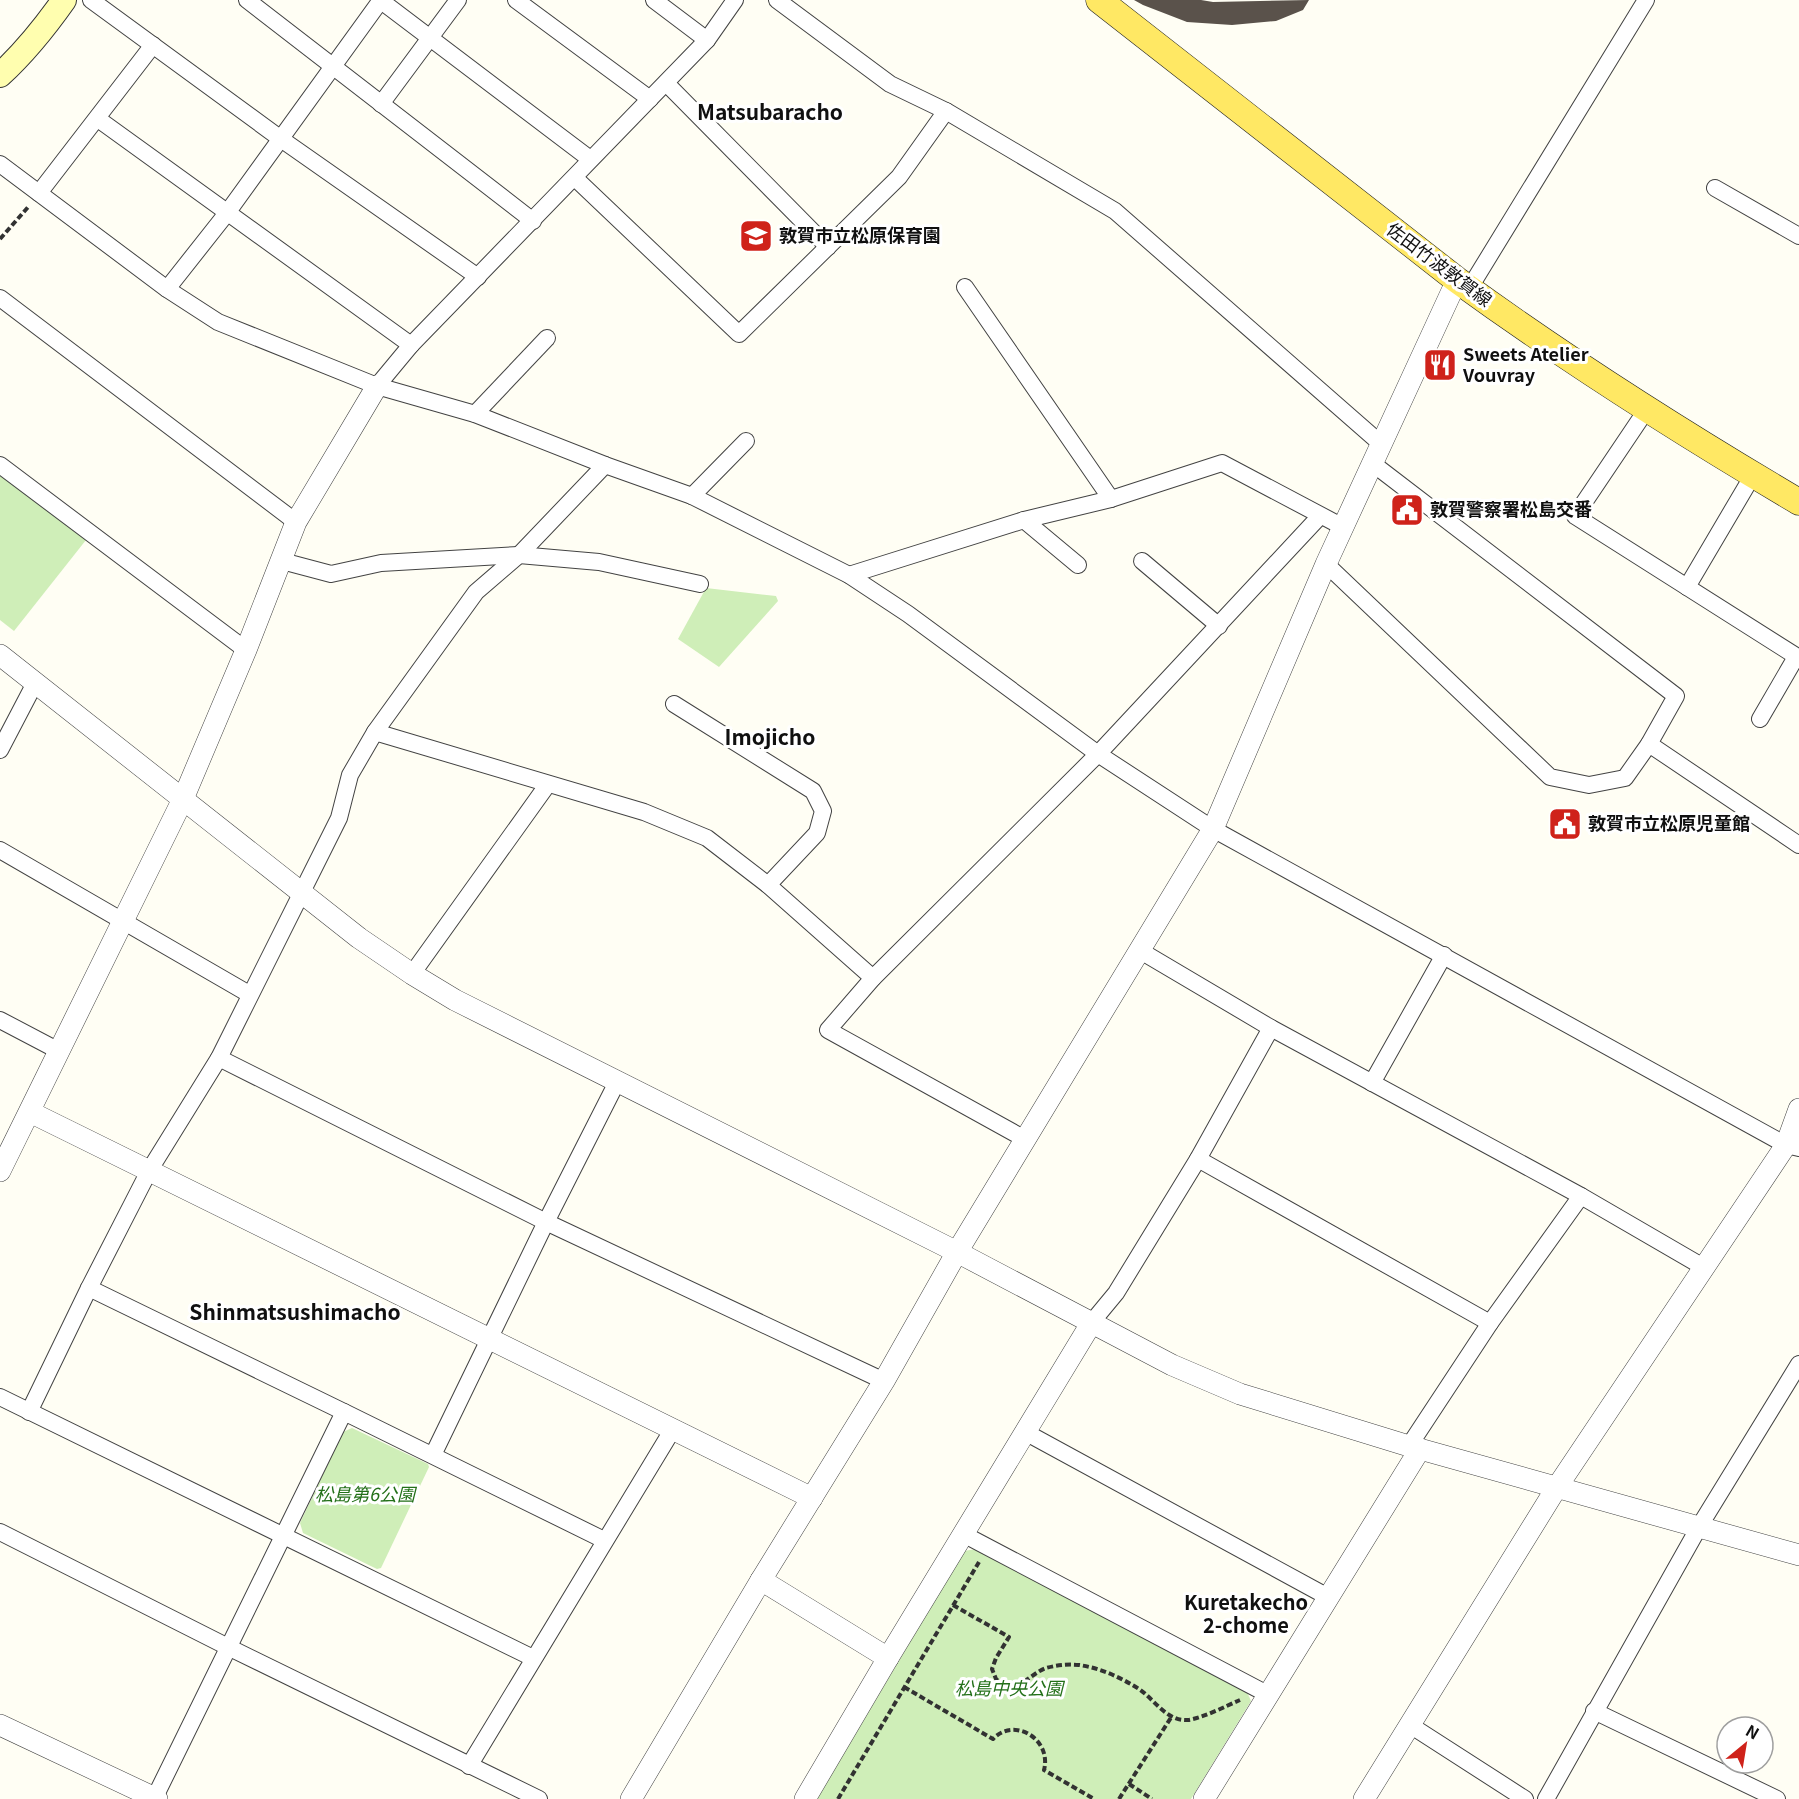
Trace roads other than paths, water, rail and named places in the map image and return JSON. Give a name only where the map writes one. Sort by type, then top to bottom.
[{"type":"main road","points":[[0,75],[43,30],[64,0]]},
{"type":"main road","name":"佐田竹波敦賀線","points":[[1099,0],[1510,319],[1647,410],[1799,502]]},
{"type":"street","points":[[91,0],[281,139],[478,278]]},
{"type":"street","points":[[247,0],[533,221]]},
{"type":"street","points":[[167,289],[227,213],[381,0],[590,159]]},
{"type":"street","points":[[381,104],[458,0]]},
{"type":"street","points":[[516,0],[650,99]]},
{"type":"street","points":[[654,0],[707,39]]},
{"type":"street","points":[[0,1171],[183,799],[246,650],[296,522],[377,386],[411,345],[707,39],[735,0]]},
{"type":"street","points":[[777,0],[890,84],[946,111],[1115,211],[1380,443]]},
{"type":"street","points":[[631,1799],[761,1580],[884,1381],[957,1252],[1213,829],[1380,443],[1463,284],[1646,0]]},
{"type":"street","points":[[39,193],[153,45]]},
{"type":"street","points":[[666,83],[828,247]]},
{"type":"street","points":[[575,178],[739,333],[899,177],[946,111]]},
{"type":"street","points":[[98,119],[411,345]]},
{"type":"street","points":[[0,164],[167,289],[218,322],[377,386],[476,414],[605,465],[692,496],[849,575],[908,614],[1098,754],[1213,829],[1793,1147]]},
{"type":"street","points":[[1715,189],[1799,236]]},
{"type":"street","points":[[965,287],[1111,499]]},
{"type":"street","points":[[0,298],[296,522]]},
{"type":"street","points":[[476,414],[547,339]]},
{"type":"street","points":[[1647,410],[1575,516],[1798,657],[1760,718]]},
{"type":"street","points":[[692,496],[746,441]]},
{"type":"street","points":[[849,575],[1024,520],[1111,499],[1222,463],[1343,527]]},
{"type":"street","points":[[1326,564],[1550,777],[1589,785],[1625,778],[1649,744],[1676,696],[1371,463]]},
{"type":"street","points":[[0,465],[246,650]]},
{"type":"street","points":[[29,1412],[149,1171],[219,1058],[339,818],[350,775],[375,732],[476,592],[519,555],[605,465]]},
{"type":"street","points":[[1687,587],[1754,475]]},
{"type":"street","points":[[1025,1139],[828,1030],[873,978],[1098,754],[1320,516]]},
{"type":"street","points":[[1024,520],[1078,565]]},
{"type":"street","points":[[282,561],[331,574],[381,564],[519,555],[599,562],[700,584]]},
{"type":"street","points":[[1142,561],[1219,626]]},
{"type":"street","points":[[0,655],[359,938],[412,974],[455,1000],[957,1252],[1172,1365],[1240,1394],[1415,1448],[1799,1556]]},
{"type":"street","points":[[1,745],[35,683]]},
{"type":"street","points":[[674,704],[813,791],[823,812],[817,833],[768,885]]},
{"type":"street","points":[[375,732],[644,812],[707,838],[768,885],[873,978]]},
{"type":"street","points":[[1649,744],[1799,845]]},
{"type":"street","points":[[412,974],[548,784]]},
{"type":"street","points":[[0,850],[249,994]]},
{"type":"street","points":[[1139,950],[1272,1028],[1581,1196],[1706,1268]]},
{"type":"street","points":[[1372,1083],[1444,955]]},
{"type":"street","points":[[0,1020],[59,1051]]},
{"type":"street","points":[[806,1799],[888,1658],[1092,1322],[1116,1293],[1198,1160],[1272,1028]]},
{"type":"street","points":[[219,1058],[546,1222],[884,1381]]},
{"type":"street","points":[[432,1455],[617,1082]]},
{"type":"street","points":[[1364,1799],[1557,1487],[1706,1268],[1793,1147],[1799,1109]]},
{"type":"street","points":[[30,1113],[812,1498]]},
{"type":"street","points":[[1198,1160],[1490,1323]]},
{"type":"street","points":[[1204,1799],[1259,1696],[1328,1597],[1490,1323],[1581,1196]]},
{"type":"street","points":[[89,1288],[604,1540]]},
{"type":"street","points":[[1546,1799],[1700,1527],[1793,1387],[1799,1364]]},
{"type":"street","points":[[0,1397],[533,1658]]},
{"type":"street","points":[[0,1725],[155,1799],[344,1412]]},
{"type":"street","points":[[469,1766],[673,1429]]},
{"type":"street","points":[[1025,1432],[1328,1597]]},
{"type":"street","points":[[0,1532],[228,1647],[539,1799]]},
{"type":"street","points":[[963,1534],[1259,1696]]},
{"type":"street","points":[[761,1580],[888,1658]]},
{"type":"street","points":[[1594,1712],[1777,1799]]},
{"type":"street","points":[[1410,1725],[1525,1799]]},
{"type":"place","name":"敦賀市立松原保育園","points":[[756,236]]},
{"type":"place","name":"Sweets Atelier Vouvray","points":[[1440,365]]},
{"type":"place","name":"敦賀警察署松島交番","points":[[1407,510]]},
{"type":"place","name":"敦賀市立松原児童館","points":[[1565,824]]},
{"type":"district","name":"Matsubaracho","points":[[770,113]]},
{"type":"district","name":"Imojicho","points":[[770,738]]},
{"type":"district","name":"Shinmatsushimacho","points":[[295,1313]]},
{"type":"district","name":"Kuretakecho 2-chome","points":[[1246,1614]]},
{"type":"park label","name":"松島第6公園","points":[[365,1495]]},
{"type":"park label","name":"松島中央公園","points":[[1009,1689]]}]
